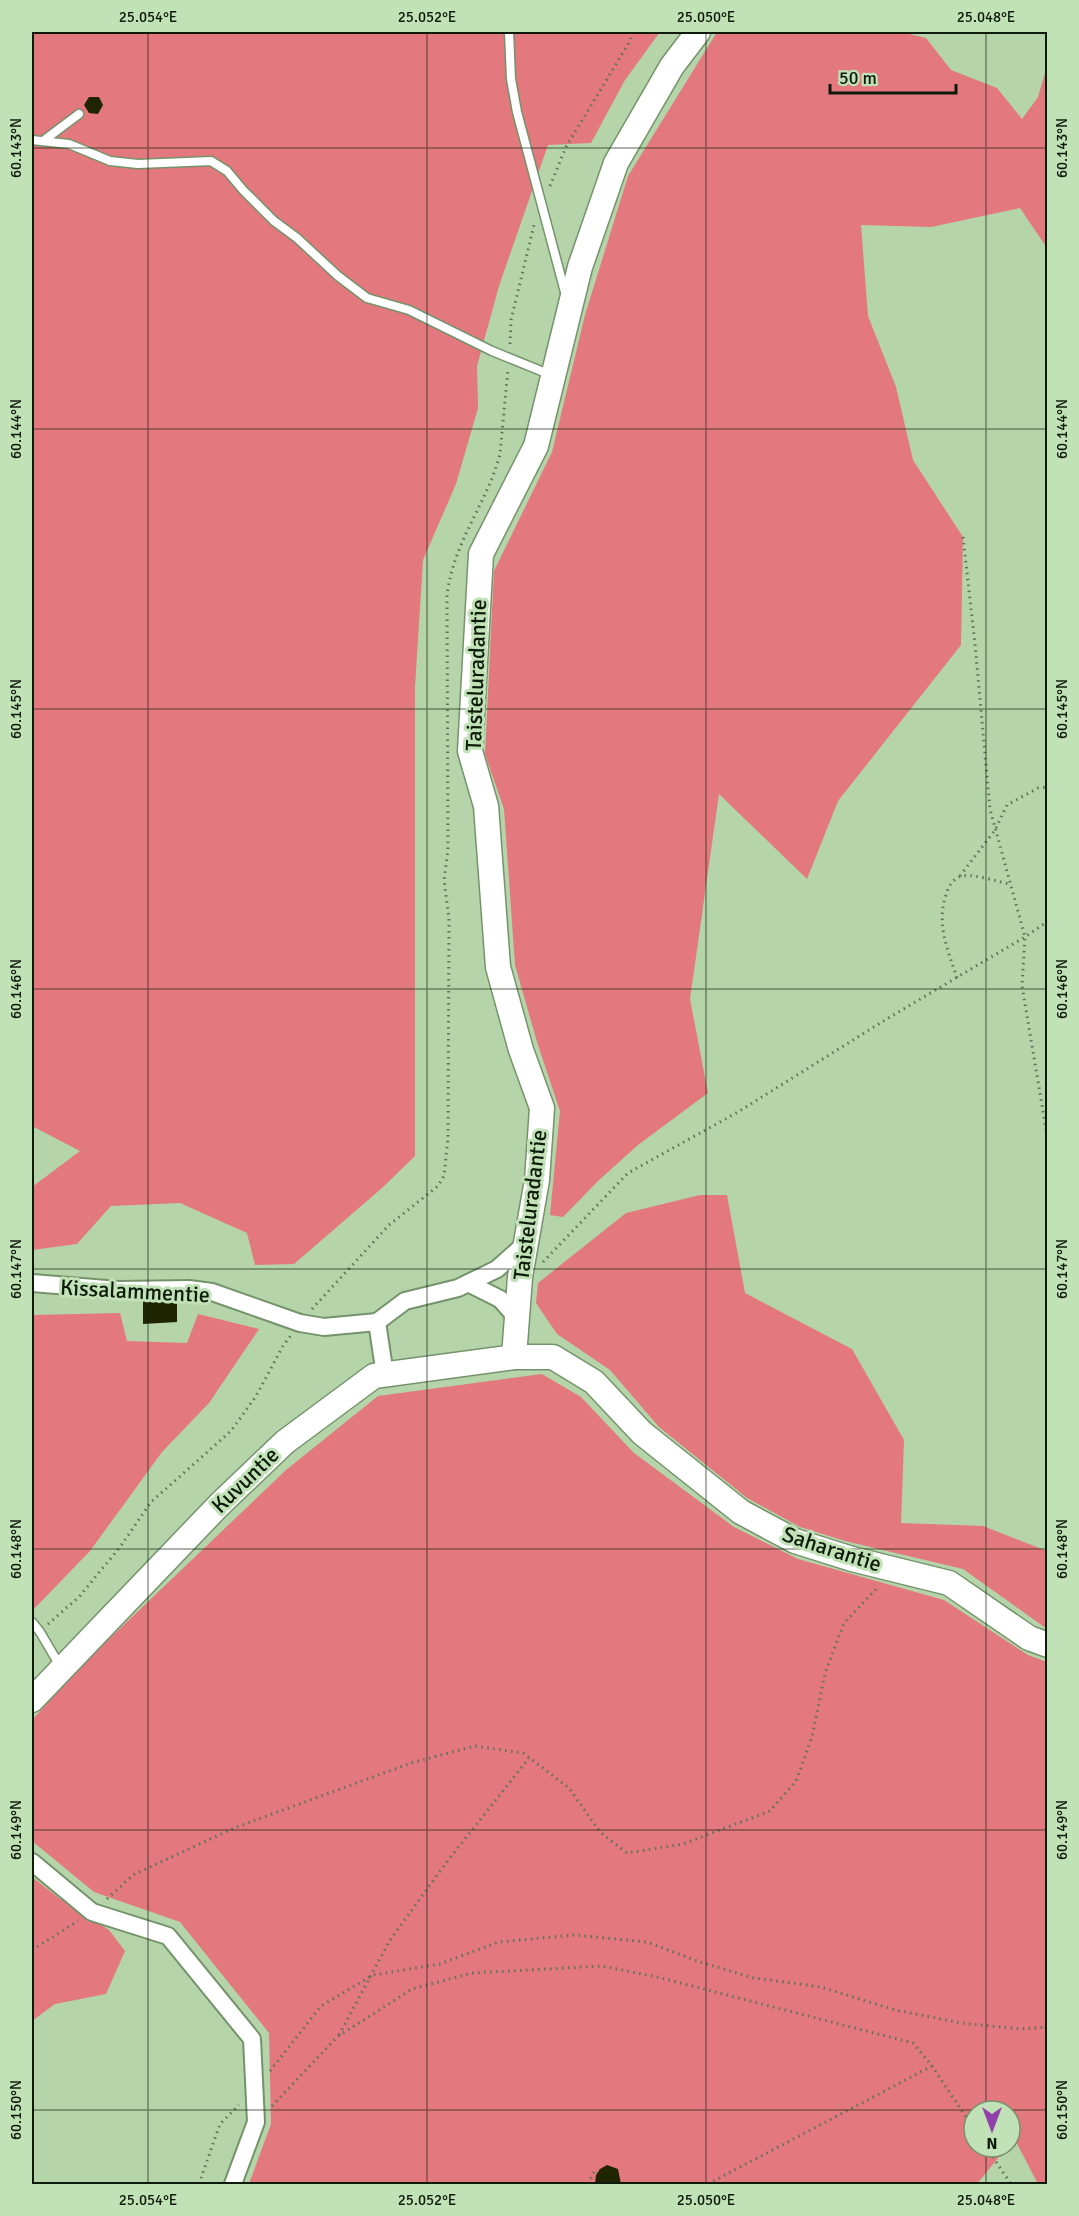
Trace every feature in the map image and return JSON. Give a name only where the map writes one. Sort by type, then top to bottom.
[{"type":"street","name":"Taisteluradantie","points":[[514,1357],[520,1277],[537,1180],[542,1108],[521,1050],[498,967],[486,806],[470,751],[481,554],[536,446],[580,267],[616,163],[672,66],[698,32]]},
{"type":"street","points":[[385,1375],[377,1322],[405,1301],[458,1288],[497,1269],[526,1243]]},
{"type":"street","name":"Kissalammentie","points":[[32,1283],[120,1290],[189,1289],[212,1292],[300,1323],[324,1327],[377,1322]]},
{"type":"street","points":[[468,1283],[500,1299],[517,1318]]},
{"type":"street","name":"Kuvuntie","points":[[32,1700],[219,1505],[285,1442],[374,1376],[514,1357]]},
{"type":"street","name":"Saharantie","points":[[514,1357],[553,1357],[594,1382],[642,1433],[741,1512],[795,1541],[852,1559],[949,1583],[1029,1638],[1047,1645]]},
{"type":"street","points":[[32,1862],[92,1912],[168,1936],[252,2039],[256,2122],[233,2184]]},
{"type":"lane","points":[[509,32],[511,79],[517,112],[569,308]]},
{"type":"lane","points":[[43,141],[79,114]]},
{"type":"lane","points":[[32,140],[69,144],[110,161],[138,164],[212,161],[228,171],[243,190],[274,221],[367,298],[409,310],[509,358],[552,375]]},
{"type":"lane","points":[[32,1622],[62,1668]]},
{"type":"path","points":[[40,1632],[79,1597],[120,1547],[151,1502],[231,1431],[256,1396],[283,1346],[300,1323],[389,1226],[438,1186],[444,1176],[448,1137],[449,918],[444,880],[448,850],[447,595],[450,574],[469,525],[497,467],[506,412],[511,320],[530,235],[566,147],[630,41],[633,32]]},
{"type":"path","points":[[963,537],[990,809],[1025,938],[1022,986],[1047,1141]]},
{"type":"path","points":[[957,978],[943,935],[941,910],[949,885],[960,876],[995,830],[1007,806],[1038,788],[1047,787]]},
{"type":"path","points":[[960,876],[1010,884]]},
{"type":"path","points":[[520,1277],[548,1258],[628,1173],[738,1112],[1025,938],[1047,921]]},
{"type":"path","points":[[32,1950],[92,1912],[133,1875],[234,1828],[411,1763],[475,1746],[523,1753],[569,1788],[600,1832],[627,1853],[683,1844],[770,1810],[796,1781],[812,1737],[825,1673],[844,1623],[894,1569]]},
{"type":"path","points":[[337,2037],[373,1975],[390,1940],[449,1859],[529,1758]]},
{"type":"path","points":[[199,2184],[220,2124],[254,2089],[321,2006],[373,1975],[440,1964],[499,1942],[575,1935],[648,1942],[700,1962],[754,1978],[821,1987],[895,2010],[961,2023],[1020,2029],[1047,2027]]},
{"type":"path","points":[[256,2122],[337,2037],[411,1989],[472,1972],[602,1966],[657,1977],[913,2043],[932,2066],[962,2111]]},
{"type":"path","points":[[708,2184],[932,2066]]},
{"type":"path","points":[[994,2159],[1011,2184]]},
{"type":"path","points":[[588,2184],[594,2172]]},
{"type":"shaded area","points":[[32,32],[660,32],[625,80],[591,143],[548,145],[499,286],[477,366],[478,408],[456,484],[423,560],[415,687],[415,1156],[382,1188],[294,1264],[255,1265],[247,1233],[180,1203],[111,1206],[77,1244],[32,1250],[32,1187],[80,1151],[32,1126]]},
{"type":"shaded area","points":[[717,32],[901,32],[926,38],[951,70],[997,88],[1022,119],[1038,97],[1047,66],[1047,248],[1020,208],[931,227],[861,225],[868,316],[896,387],[913,460],[963,537],[961,645],[838,801],[807,879],[719,794],[690,999],[708,1093],[638,1145],[563,1217],[550,1215],[560,1111],[515,965],[504,809],[485,754],[494,571],[552,452],[585,315],[628,176]]},
{"type":"shaded area","points":[[700,1195],[727,1195],[745,1293],[852,1349],[904,1440],[901,1523],[983,1526],[1047,1551],[1047,1629],[963,1569],[845,1541],[800,1527],[747,1498],[659,1427],[610,1370],[557,1334],[536,1303],[538,1283],[626,1213]]},
{"type":"shaded area","points":[[120,1313],[127,1341],[187,1343],[198,1314],[259,1329],[209,1403],[162,1452],[90,1551],[32,1611],[32,1315]]},
{"type":"shaded area","points":[[542,1374],[581,1397],[634,1453],[734,1527],[798,1559],[944,1600],[1028,1655],[1047,1662],[1047,2184],[1038,2184],[1022,2153],[1022,2099],[962,2099],[962,2159],[997,2159],[977,2184],[249,2184],[271,2124],[269,2033],[180,1922],[94,1892],[32,1841],[32,1720],[87,1660],[286,1470],[378,1396]]},
{"type":"shaded area","points":[[32,1877],[59,1898],[109,1930],[125,1951],[106,1994],[55,2004],[32,2021]]},
{"type":"building","points":[[89,97],[99,97],[103,105],[98,114],[89,113],[84,105]]},
{"type":"building","points":[[143,1300],[177,1300],[177,1322],[143,1324]]},
{"type":"building","points":[[607,2165],[618,2169],[621,2184],[595,2184],[596,2175]]}]
